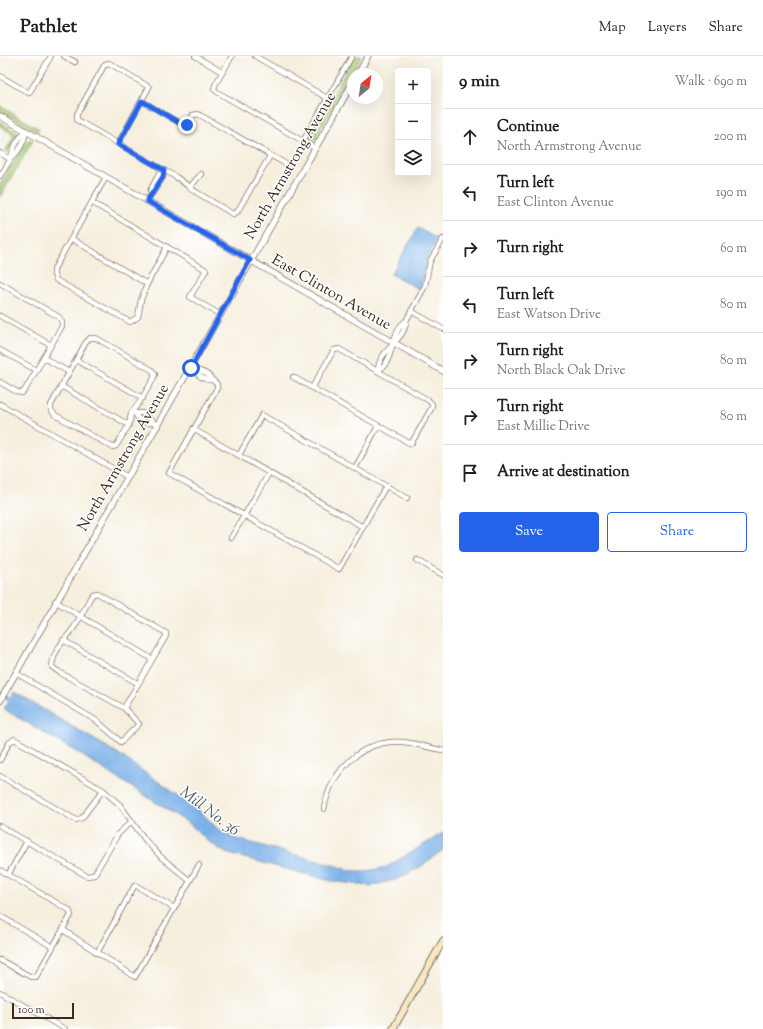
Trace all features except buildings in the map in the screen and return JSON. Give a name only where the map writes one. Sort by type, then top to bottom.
[{"type":"main road","points":[[393,1029],[441,949],[443,942]]},
{"type":"street","points":[[0,76],[29,93],[50,56]]},
{"type":"street","points":[[64,56],[75,62]]},
{"type":"street","points":[[195,56],[222,72]]},
{"type":"street","points":[[232,56],[214,89],[315,148]]},
{"type":"street","points":[[255,56],[327,98]]},
{"type":"street","name":"North Armstrong Avenue","points":[[303,141],[352,56]]},
{"type":"street","points":[[361,68],[368,56]]},
{"type":"street","points":[[118,144],[149,87],[107,63],[76,118],[77,120],[233,214],[238,212],[270,156]]},
{"type":"street","name":"North Armstrong Avenue","points":[[0,701],[55,601],[128,477],[156,425],[192,369],[219,314],[347,92]]},
{"type":"street","points":[[142,101],[183,125],[187,125],[193,115],[198,114],[286,164]]},
{"type":"street","name":"East Clinton Avenue","points":[[0,116],[443,371]]},
{"type":"street","points":[[0,176],[26,137],[26,131]]},
{"type":"street","points":[[0,154],[10,159]]},
{"type":"street","points":[[147,201],[151,194],[154,193],[163,177],[163,172]]},
{"type":"street","points":[[190,187],[200,174]]},
{"type":"street","points":[[106,178],[54,270],[56,280],[130,322],[138,317],[141,300],[147,284],[167,247]]},
{"type":"street","points":[[93,203],[206,270],[190,297],[219,314]]},
{"type":"street","points":[[72,239],[147,284]]},
{"type":"street","points":[[378,371],[378,365],[387,349],[394,343],[395,335],[401,324],[406,321],[425,286],[430,261],[443,240]]},
{"type":"street","points":[[0,283],[59,317],[62,322],[62,326],[44,358],[22,393],[17,392],[0,382]]},
{"type":"street","points":[[412,311],[443,329]]},
{"type":"street","points":[[0,316],[51,345]]},
{"type":"street","points":[[90,338],[96,338],[152,370],[155,374],[154,380],[134,413],[119,443],[112,447],[55,415],[51,410],[51,405],[69,372],[86,342],[90,338]]},
{"type":"street","points":[[294,377],[312,388],[378,426],[411,444],[432,404],[428,400],[378,371],[336,349],[312,388]]},
{"type":"street","points":[[0,350],[36,370]]},
{"type":"street","points":[[44,358],[69,372]]},
{"type":"street","points":[[76,360],[143,398]]},
{"type":"street","points":[[192,369],[198,369],[218,384],[169,473],[339,569],[386,486]]},
{"type":"street","points":[[61,386],[129,425]]},
{"type":"street","points":[[0,404],[128,477]]},
{"type":"street","points":[[134,413],[141,412],[150,418],[156,425]]},
{"type":"street","points":[[134,413],[140,420],[148,424],[156,425]]},
{"type":"street","points":[[140,420],[144,414]]},
{"type":"street","points":[[239,455],[262,415],[407,498]]},
{"type":"street","points":[[355,468],[378,426]]},
{"type":"street","points":[[193,429],[363,527]]},
{"type":"street","points":[[231,538],[269,473]]},
{"type":"street","points":[[417,560],[443,575]]},
{"type":"street","points":[[16,673],[97,721],[121,742],[139,724],[124,708],[52,667],[54,656],[63,640],[81,616],[93,594],[97,593],[164,630],[166,636],[137,683],[124,708]]},
{"type":"street","points":[[55,601],[152,660]]},
{"type":"street","points":[[63,640],[137,683]]},
{"type":"street","points":[[0,760],[9,743],[14,738],[103,790],[120,804],[146,842],[162,858],[189,880]]},
{"type":"street","points":[[324,809],[326,796],[334,779],[345,764],[360,752],[380,744],[394,742],[414,743],[443,750]]},
{"type":"street","points":[[0,776],[76,820],[82,818],[103,790]]},
{"type":"street","points":[[0,826],[87,876],[94,875],[118,834],[132,821]]},
{"type":"street","points":[[8,875],[27,841]]},
{"type":"street","points":[[62,930],[135,977],[199,864]]},
{"type":"street","points":[[0,870],[69,910],[71,914],[38,975],[33,978],[0,960]]},
{"type":"street","points":[[97,953],[135,885],[174,908]]},
{"type":"street","points":[[0,916],[53,947]]},
{"type":"street","points":[[0,992],[65,1029]]},
{"type":"green space","points":[[355,56],[362,56],[355,68],[348,68]]},
{"type":"green space","points":[[347,70],[347,82],[315,139],[310,140],[309,136]]},
{"type":"green space","points":[[0,106],[39,129],[37,132],[0,111]]},
{"type":"green space","points":[[0,122],[17,133],[17,136],[8,152],[5,152],[14,136],[0,126]]},
{"type":"green space","points":[[33,140],[0,197],[0,185],[26,141]]},
{"type":"water","points":[[418,228],[437,239],[426,260],[422,283],[419,289],[391,274]]},
{"type":"water","points":[[14,692],[117,753],[199,810],[217,828],[237,839],[355,871],[385,868],[443,833],[443,850],[420,867],[398,879],[370,886],[331,881],[226,853],[206,840],[190,824],[78,753],[4,709]]},
{"type":"waterway","name":"Mill No. 36","points":[[0,693],[15,702]]},
{"type":"route","points":[[187,125],[183,125],[142,101],[118,144],[164,170],[162,174],[163,177],[154,193],[151,194],[147,201],[250,260],[211,328],[191,368]]}]
